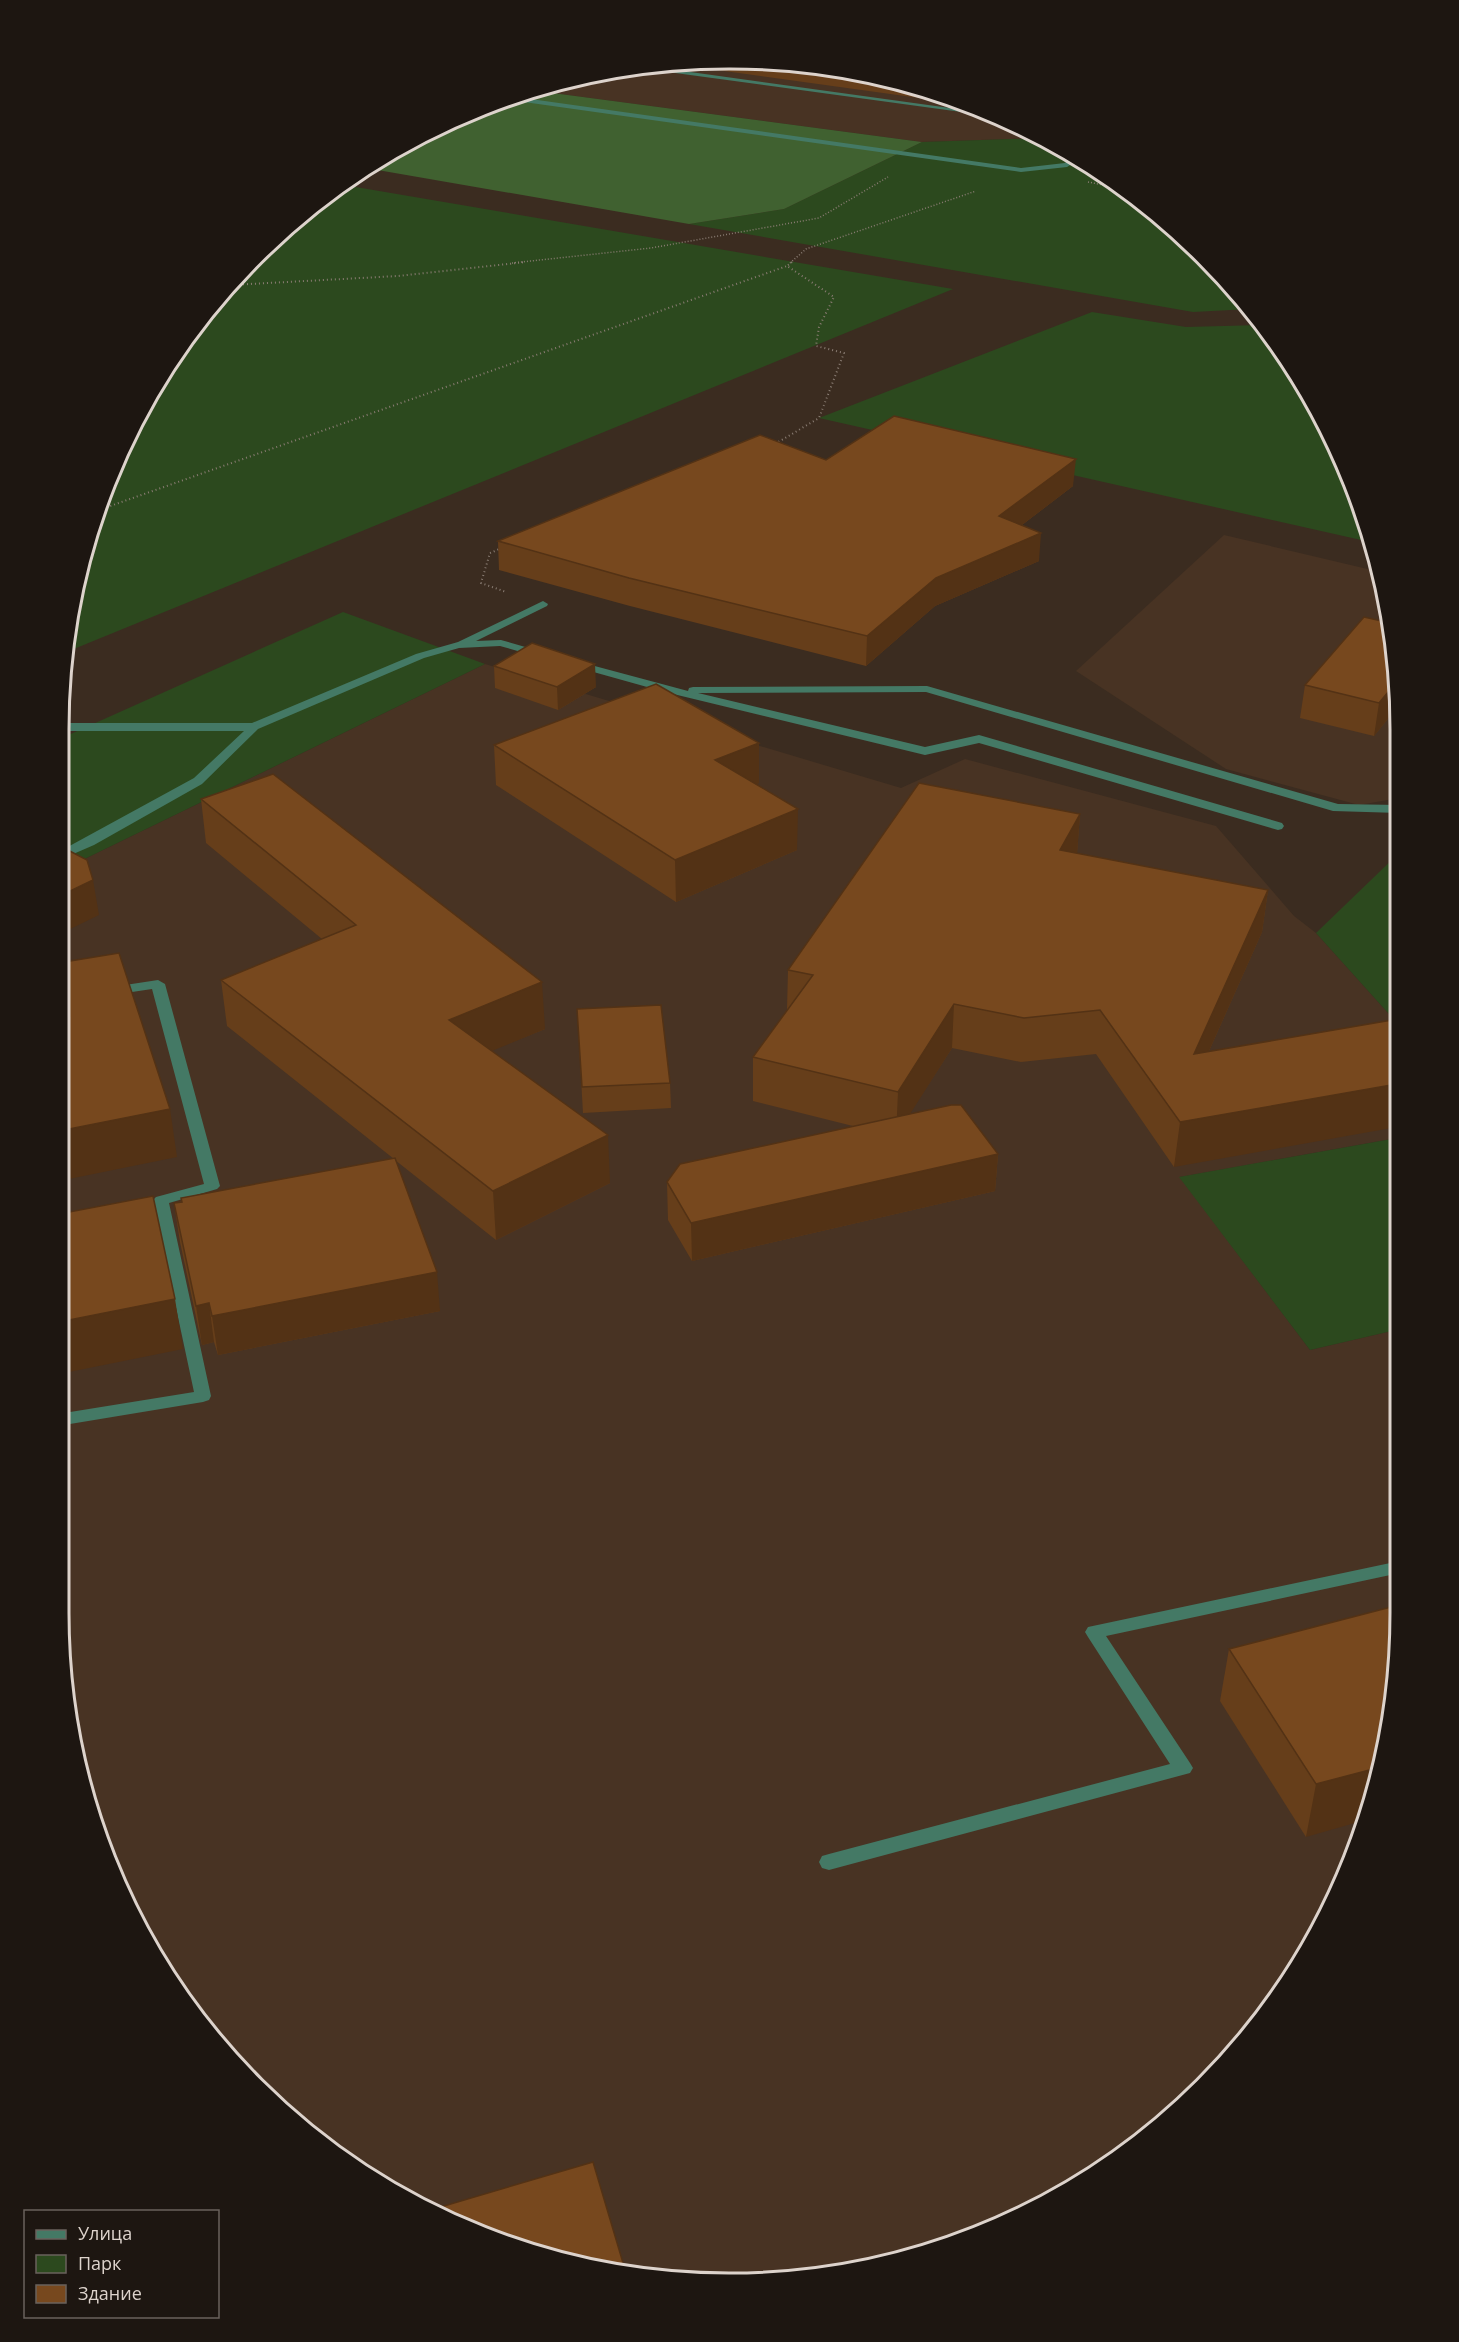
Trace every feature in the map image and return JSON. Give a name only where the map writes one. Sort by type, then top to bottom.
[{"type":"street","points":[[673,71],[962,111]]},
{"type":"street","points":[[528,101],[1021,170],[1069,163]]},
{"type":"street","points":[[69,852],[198,781],[254,727],[420,656],[458,645],[543,604]]},
{"type":"street","points":[[458,645],[501,643],[669,690],[925,751],[978,739],[1278,826]]},
{"type":"street","points":[[669,690],[927,688],[1337,808],[1390,809]]},
{"type":"street","points":[[69,727],[254,727]]},
{"type":"street","points":[[69,1418],[203,1396],[156,1200],[212,1186],[159,984],[100,993]]},
{"type":"street","points":[[829,1862],[1182,1768],[1094,1632],[1390,1569]]},
{"type":"path","points":[[242,284],[398,276],[651,249],[819,218],[922,156]]},
{"type":"path","points":[[108,507],[787,266],[806,249],[982,189],[1021,170]]},
{"type":"path","points":[[769,446],[819,418],[844,353],[816,346],[819,327],[834,297],[787,266]]},
{"type":"path","points":[[512,544],[490,553],[481,583],[543,604]]},
{"type":"shaded area","points":[[686,70],[773,70],[858,82],[900,92],[942,104],[1025,139],[922,142],[555,93],[601,82]]},
{"type":"shaded area","points":[[1224,535],[1369,569],[1377,601],[1389,686],[1390,800],[1359,805],[1226,769],[1076,671]]},
{"type":"shaded area","points":[[485,664],[901,788],[965,759],[1216,826],[1294,916],[1316,933],[1390,1015],[1390,1139],[1180,1177],[1310,1350],[1390,1331],[1390,1612],[1389,1656],[1377,1741],[1355,1825],[1322,1905],[1302,1943],[1254,2015],[1197,2080],[1165,2109],[1132,2137],[1060,2185],[982,2223],[942,2238],[858,2260],[816,2267],[773,2272],[686,2272],[601,2260],[559,2250],[517,2238],[437,2205],[399,2185],[327,2137],[262,2080],[233,2048],[205,2015],[180,1979],[137,1905],[104,1825],[82,1741],[75,1699],[70,1656],[69,1612],[69,867]]},
{"type":"green space","points":[[555,93],[922,142],[784,209],[689,224],[378,170],[437,137],[477,119]]},
{"type":"green space","points":[[1025,139],[1060,157],[1132,205],[1165,233],[1197,262],[1239,310],[1193,312],[689,224],[784,209],[922,142]]},
{"type":"green space","points":[[353,187],[953,289],[74,649],[82,601],[104,517],[119,477],[157,399],[205,327],[262,262],[327,205]]},
{"type":"green space","points":[[1092,312],[1186,327],[1252,325],[1302,399],[1322,437],[1340,477],[1362,540],[819,418]]},
{"type":"green space","points":[[343,612],[485,664],[69,867],[69,735]]},
{"type":"green space","points":[[1390,862],[1390,1015],[1316,933]]},
{"type":"green space","points":[[1390,1139],[1390,1331],[1310,1350],[1179,1177]]},
{"type":"building","points":[[894,416],[1076,459],[999,516],[1041,533],[936,578],[867,636],[629,578],[498,541],[760,435],[826,460]]},
{"type":"building","points":[[1364,617],[1380,621],[1389,691],[1379,703],[1305,685]]},
{"type":"building","points":[[532,643],[595,664],[557,687],[494,666]]},
{"type":"building","points":[[656,684],[759,743],[715,760],[798,809],[675,860],[494,745]]},
{"type":"building","points":[[273,774],[542,982],[449,1020],[608,1135],[493,1191],[221,980],[356,925],[201,799]]},
{"type":"building","points":[[919,783],[1080,814],[1060,850],[1268,890],[1194,1054],[1390,1020],[1390,1085],[1180,1122],[1100,1010],[1024,1018],[954,1004],[898,1092],[753,1057],[813,975],[788,970]]},
{"type":"building","points":[[69,851],[87,860],[93,880],[69,892]]},
{"type":"building","points":[[119,953],[170,1109],[69,1129],[69,961]]},
{"type":"building","points":[[661,1005],[670,1083],[582,1087],[577,1009]]},
{"type":"building","points":[[951,1105],[961,1105],[998,1154],[691,1223],[667,1182],[680,1164]]},
{"type":"building","points":[[395,1158],[437,1272],[212,1316],[209,1303],[196,1306],[174,1203],[182,1202],[181,1198]]},
{"type":"building","points":[[153,1196],[175,1299],[69,1320],[69,1212]]},
{"type":"building","points":[[1390,1607],[1389,1656],[1384,1699],[1370,1770],[1316,1784],[1229,1649]]},
{"type":"building","points":[[593,2162],[623,2264],[517,2238],[441,2207]]}]
